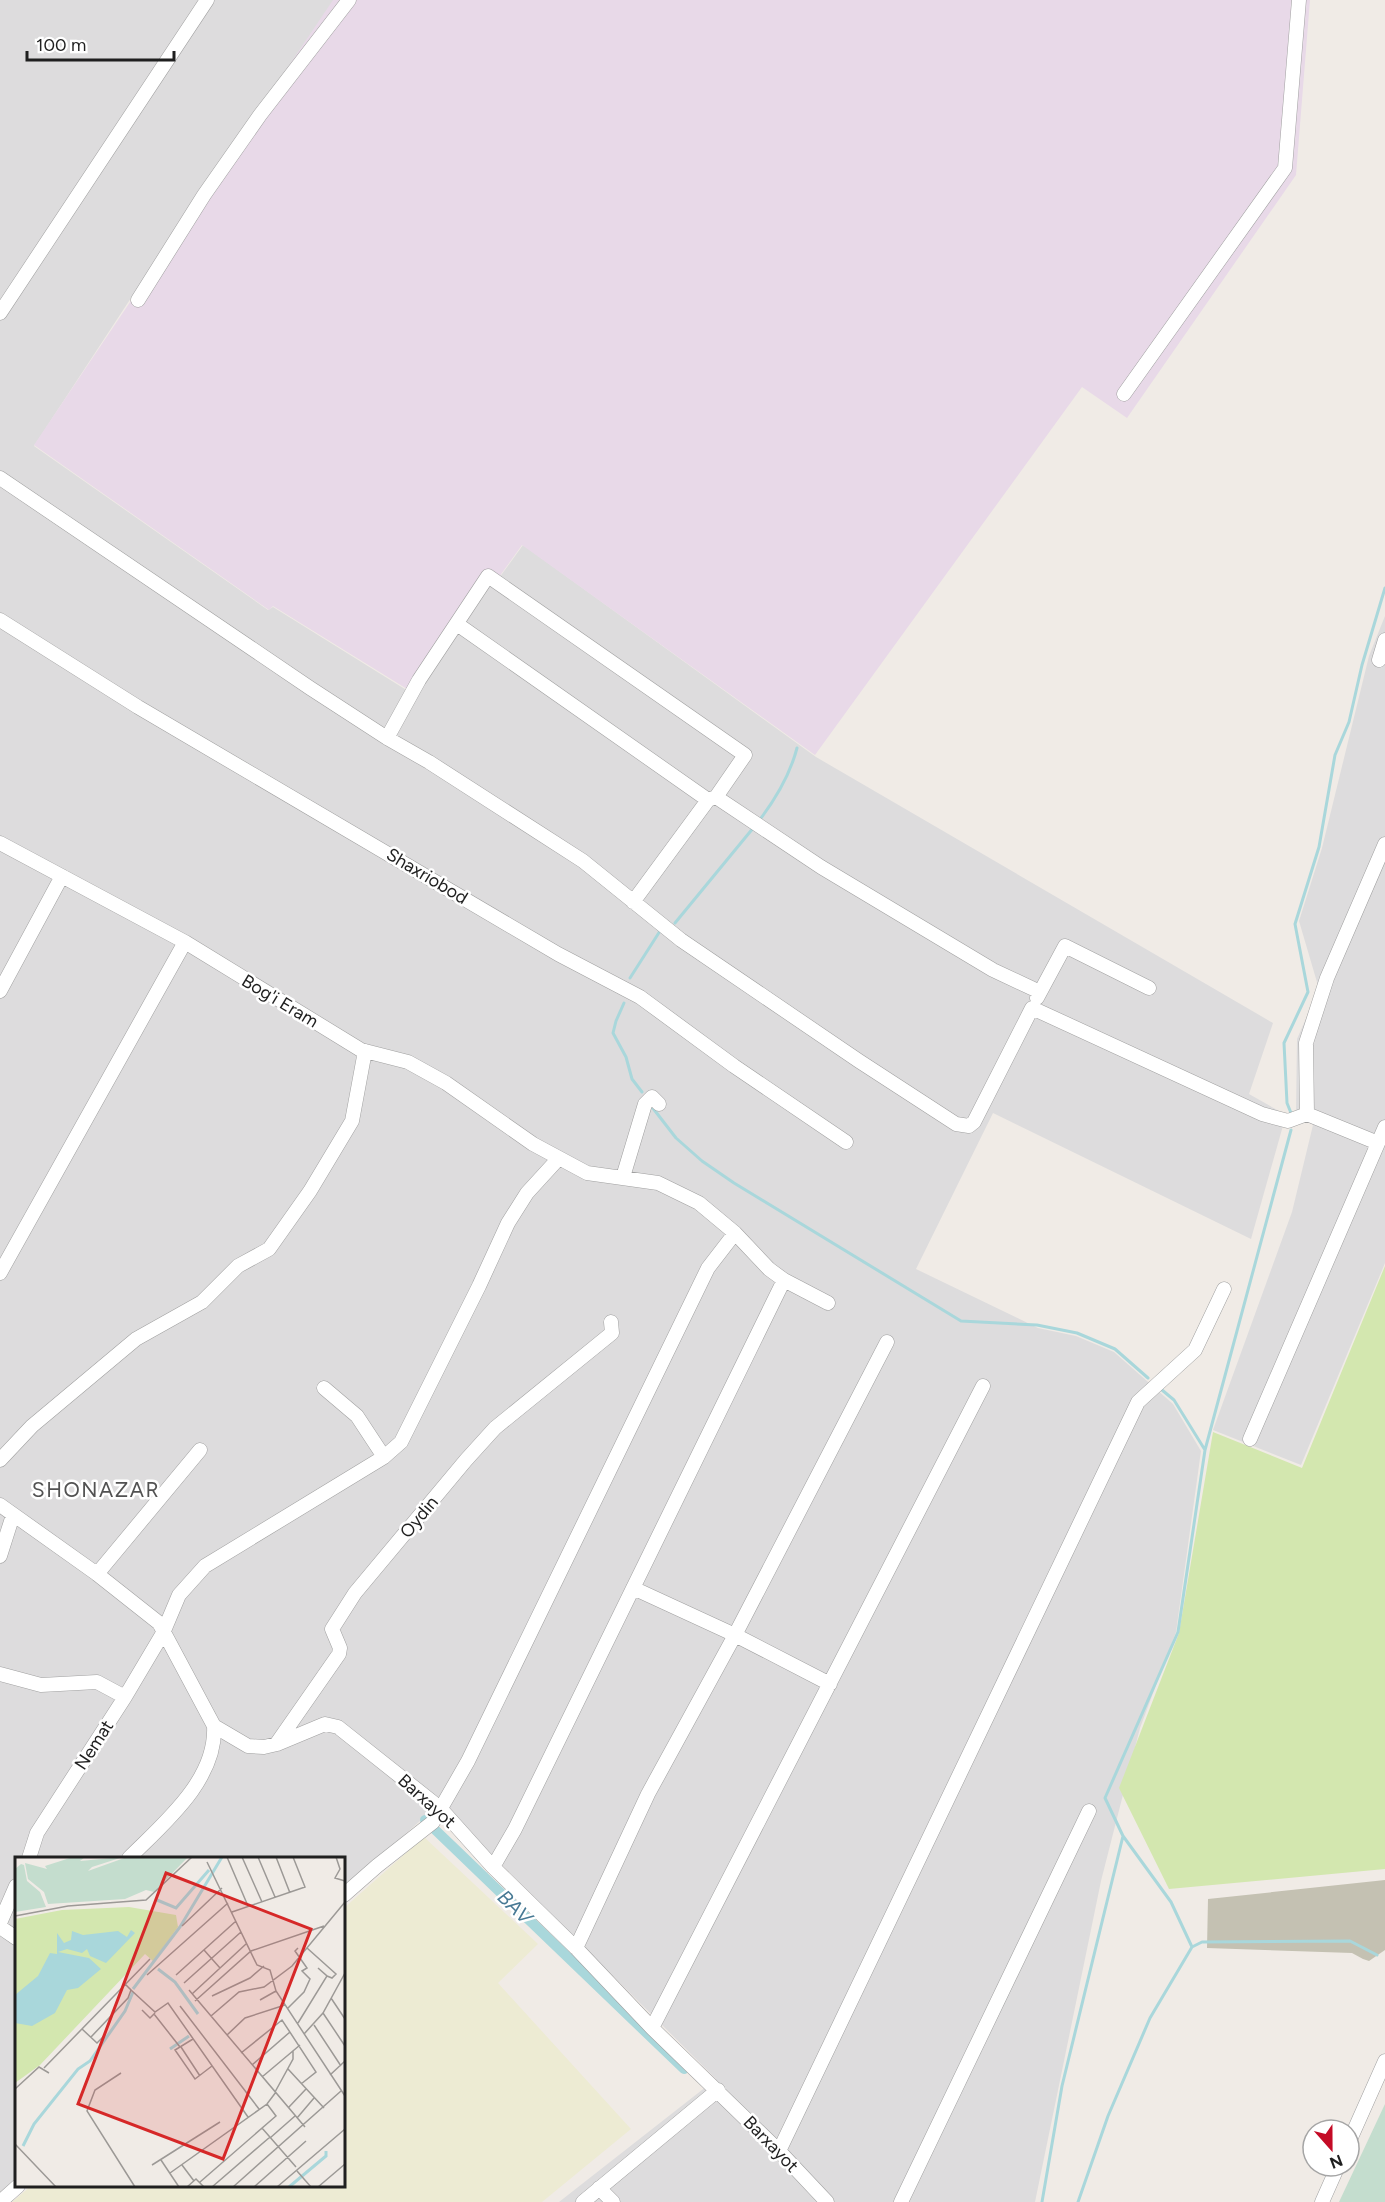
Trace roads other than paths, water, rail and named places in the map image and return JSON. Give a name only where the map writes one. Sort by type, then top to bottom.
[{"type":"street","points":[[0,312],[207,0]]},
{"type":"street","points":[[138,300],[204,195],[260,115],[349,0]]},
{"type":"street","points":[[1124,394],[1285,168],[1299,0]]},
{"type":"street","points":[[0,478],[387,738],[429,762],[583,861],[681,940],[859,1061],[961,1126],[969,1126],[974,1122],[1065,946],[1149,988]]},
{"type":"street","points":[[387,738],[419,680],[488,576],[745,755],[633,902]]},
{"type":"street","name":"Shaxriobod","points":[[0,620],[138,707],[558,954],[640,997],[734,1066],[846,1142]]},
{"type":"street","points":[[457,624],[712,798],[993,970],[1040,992]]},
{"type":"street","points":[[1379,660],[1385,640]]},
{"type":"street","name":"Bog'i Eram","points":[[0,843],[185,942],[365,1051],[408,1062],[446,1083],[532,1144],[587,1173],[658,1184],[699,1203],[735,1233],[769,1269],[784,1280],[828,1303]]},
{"type":"street","points":[[1307,1114],[1306,1042],[1327,978],[1385,844]]},
{"type":"street","points":[[0,991],[62,876]]},
{"type":"street","points":[[0,1273],[185,942]]},
{"type":"street","points":[[1032,1008],[1262,1114],[1288,1122],[1307,1114],[1378,1143]]},
{"type":"street","points":[[0,1460],[32,1426],[136,1339],[202,1302],[238,1266],[269,1249],[310,1191],[352,1121],[365,1051]]},
{"type":"street","points":[[623,1177],[645,1104],[652,1097],[659,1104]]},
{"type":"street","points":[[1251,1439],[1385,1127]]},
{"type":"street","name":"Nemat","points":[[29,1857],[37,1833],[125,1697],[163,1633],[179,1595],[205,1566],[384,1457],[401,1442],[508,1223],[527,1193],[559,1158]]},
{"type":"street","points":[[345,1894],[429,1826],[468,1761],[708,1268],[735,1233]]},
{"type":"street","points":[[493,1867],[520,1819],[784,1280]]},
{"type":"street","points":[[779,2151],[1138,1402],[1195,1350],[1224,1289]]},
{"type":"street","name":"Oydin","points":[[277,1744],[339,1654],[340,1648],[332,1629],[356,1593],[495,1428],[612,1333],[611,1322]]},
{"type":"street","points":[[576,1948],[648,1794],[735,1635],[887,1342]]},
{"type":"street","points":[[652,2028],[983,1386]]},
{"type":"street","points":[[324,1388],[357,1416],[384,1457]]},
{"type":"street","points":[[97,1574],[200,1450]]},
{"type":"street","points":[[0,1505],[97,1574],[159,1623],[214,1726],[210,1757],[187,1798],[130,1857]]},
{"type":"street","points":[[0,1556],[13,1515]]},
{"type":"street","points":[[633,1588],[735,1635],[830,1684]]},
{"type":"street","points":[[0,1674],[41,1685],[96,1682],[125,1697]]},
{"type":"street","name":"Barxayot","points":[[214,1726],[248,1746],[264,1747],[326,1724],[338,1727],[440,1808],[493,1867],[576,1948],[652,2028],[779,2151],[827,2202]]},
{"type":"street","points":[[901,2202],[1089,1811]]},
{"type":"street","points":[[0,1923],[15,1888]]},
{"type":"street","points":[[0,1928],[15,1937]]},
{"type":"street","points":[[1360,2118],[1385,2061]]},
{"type":"street","points":[[583,2202],[718,2090]]},
{"type":"street","points":[[1322,2202],[1333,2178]]},
{"type":"street","points":[[0,2202],[17,2187]]},
{"type":"street","points":[[599,2188],[613,2202]]},
{"type":"waterway","points":[[1291,1113],[1287,1103],[1284,1043],[1308,992],[1295,924],[1319,847],[1335,755],[1349,722],[1362,665],[1385,588]]},
{"type":"waterway","points":[[758,822],[781,787],[797,748]]},
{"type":"waterway","points":[[675,923],[754,827]]},
{"type":"waterway","points":[[630,978],[660,931]]},
{"type":"waterway","points":[[624,1003],[613,1033],[626,1057],[632,1079],[642,1092]]},
{"type":"waterway","points":[[652,1107],[676,1138],[702,1161],[734,1183],[961,1321],[1037,1325],[1077,1333],[1115,1349],[1148,1378]]},
{"type":"waterway","points":[[1192,1947],[1171,1902],[1123,1836],[1105,1798],[1178,1632],[1205,1450],[1291,1130]]},
{"type":"waterway","points":[[1162,1390],[1174,1400],[1205,1450]]},
{"type":"waterway","name":"BAV","points":[[425,1820],[684,2069]]},
{"type":"waterway","points":[[1042,2202],[1062,2086],[1123,1836]]},
{"type":"waterway","points":[[1078,2202],[1108,2116],[1150,2018],[1192,1947],[1202,1942],[1350,1941],[1377,1955]]},
{"type":"district","name":"SHONAZAR","points":[[96,1490]]}]
